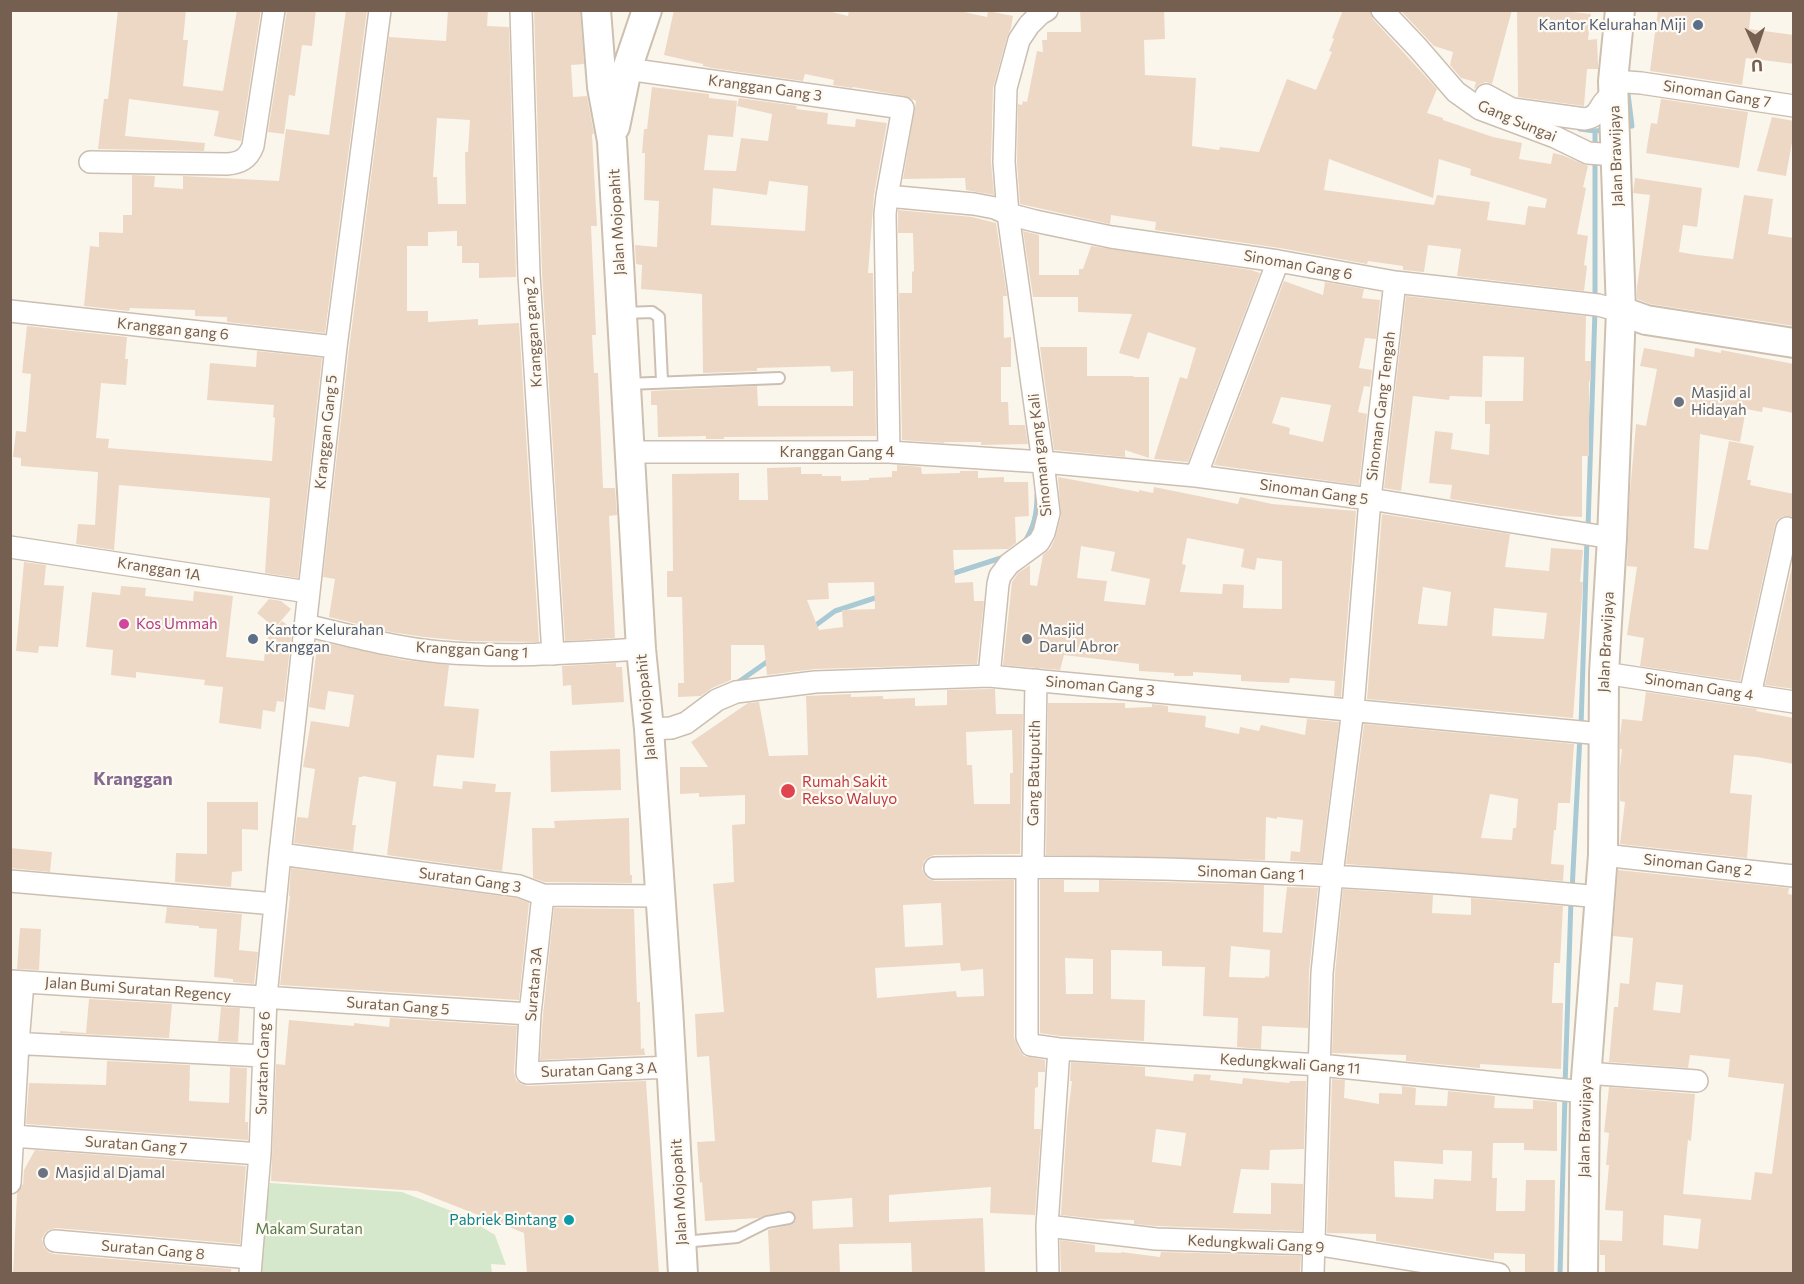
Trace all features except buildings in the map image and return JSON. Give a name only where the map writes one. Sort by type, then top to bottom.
[{"type":"main road","name":"Jalan Mojopahit","points":[[596,10],[602,87],[612,141],[641,649],[649,729],[672,1067],[683,1274]]},
{"type":"main road","name":"Jalan Mojopahit","points":[[612,141],[627,69],[647,10]]},
{"type":"main road","name":"Jalan Brawijaya","points":[[1583,1274],[1581,895],[1603,855],[1595,733],[1604,673],[1596,535],[1605,152],[1620,90],[1620,10]]},
{"type":"main road","points":[[1603,307],[1646,320],[1794,343]]},
{"type":"street","points":[[90,162],[227,164],[244,160],[250,154],[253,146],[274,10]]},
{"type":"street","name":"Kranggan Gang 5","points":[[280,854],[336,347],[381,10]]},
{"type":"street","name":"Kranggan gang 2","points":[[521,10],[529,275],[553,654]]},
{"type":"street","name":"Sinoman gang Kali","points":[[989,676],[1000,576],[1009,564],[1039,542],[1048,523],[1049,513],[1043,462],[1002,211],[1006,88],[1019,40],[1029,25],[1047,10]]},
{"type":"street","name":"Gang Sungai","points":[[1382,10],[1456,92],[1480,109],[1555,137],[1605,152]]},
{"type":"street","name":"Kranggan Gang 3","points":[[627,69],[903,108],[886,196]]},
{"type":"street","name":"Gang Sungai","points":[[1486,95],[1512,109],[1585,119],[1597,114],[1604,100],[1620,90]]},
{"type":"street","name":"Sinoman Gang 7","points":[[1620,90],[1794,106]]},
{"type":"street","points":[[886,196],[889,452]]},
{"type":"street","name":"Sinoman Gang 6","points":[[886,196],[974,204],[1111,237],[1278,261],[1395,282],[1603,307]]},
{"type":"street","points":[[1196,476],[1278,261]]},
{"type":"street","name":"Sinoman Gang Tengah","points":[[1313,1274],[1322,973],[1353,709],[1370,499],[1395,282]]},
{"type":"street","name":"Kranggan gang 6","points":[[10,311],[336,347]]},
{"type":"street","name":"Kranggan Gang 4","points":[[630,452],[889,452],[1043,462]]},
{"type":"street","name":"Sinoman Gang 5","points":[[1043,462],[1196,476],[1370,499],[1596,535]]},
{"type":"street","points":[[1750,695],[1786,528]]},
{"type":"street","name":"Kranggan 1A","points":[[10,547],[309,592]]},
{"type":"street","name":"Kranggan Gang 1","points":[[305,625],[440,652],[553,654],[641,649]]},
{"type":"street","name":"Sinoman Gang 4","points":[[1604,673],[1794,702]]},
{"type":"street","name":"Sinoman Gang 3","points":[[649,729],[671,728],[686,723],[717,700],[736,692],[814,682],[989,676],[1595,733]]},
{"type":"street","name":"Gang Batuputih","points":[[1031,1046],[1027,1036],[1036,680]]},
{"type":"street","name":"Suratan Gang 3","points":[[280,854],[519,886],[543,895],[660,896]]},
{"type":"street","name":"Suratan Gang 6","points":[[251,1266],[260,1154],[266,997],[280,854]]},
{"type":"street","name":"Sinoman Gang 2","points":[[1603,855],[1794,876]]},
{"type":"street","name":"Sinoman Gang 1","points":[[935,868],[1030,866],[1332,875],[1581,895]]},
{"type":"street","points":[[10,881],[275,904]]},
{"type":"street","name":"Suratan 3A","points":[[527,1073],[543,895]]},
{"type":"street","points":[[10,1183],[17,981]]},
{"type":"street","name":"Jalan Bumi Suratan Regency","points":[[17,981],[266,997]]},
{"type":"street","name":"Suratan Gang 5","points":[[266,997],[531,1014]]},
{"type":"street","points":[[14,1043],[263,1056]]},
{"type":"street","name":"Kedungkwali Gang 11","points":[[1031,1046],[1320,1065],[1549,1088],[1697,1082]]},
{"type":"street","points":[[1048,1274],[1047,1226],[1059,1049]]},
{"type":"street","name":"Suratan Gang 3 A","points":[[527,1073],[672,1067]]},
{"type":"street","name":"Suratan Gang 7","points":[[12,1129],[260,1154]]},
{"type":"street","name":"Kedungkwali Gang 9","points":[[1047,1226],[1156,1239],[1314,1244],[1499,1274]]},
{"type":"street","name":"Suratan Gang 8","points":[[55,1241],[251,1266]]},
{"type":"lane","points":[[622,314],[652,312],[659,316],[662,381]]},
{"type":"lane","points":[[626,384],[780,378]]},
{"type":"lane","points":[[682,1242],[737,1237],[767,1222],[789,1218]]},
{"type":"green space","name":"Makam Suratan","points":[[270,1183],[402,1192],[462,1215],[495,1235],[506,1265],[491,1264],[492,1274],[257,1274]]},
{"type":"waterway","points":[[1624,127],[1632,126],[1627,86]]},
{"type":"waterway","points":[[1580,129],[1606,130]]},
{"type":"waterway","points":[[1595,131],[1595,147]]},
{"type":"waterway","points":[[1595,157],[1595,300]]},
{"type":"waterway","points":[[1588,528],[1595,310]]},
{"type":"waterway","points":[[1024,543],[1034,520],[1037,495]]},
{"type":"waterway","points":[[1581,726],[1587,538]]},
{"type":"waterway","points":[[948,575],[1004,557]]},
{"type":"waterway","points":[[812,628],[835,611],[881,596]]},
{"type":"waterway","points":[[737,683],[771,659]]},
{"type":"waterway","points":[[1572,891],[1580,735]]},
{"type":"waterway","points":[[1565,1086],[1571,900]]},
{"type":"waterway","points":[[1560,1274],[1565,1095]]},
{"type":"place","name":"Kantor Kelurahan Miji","points":[[1698,25]]},
{"type":"place","name":"Masjid al Hidayah","points":[[1679,402]]},
{"type":"place","name":"Kos Ummah","points":[[124,624]]},
{"type":"place","name":"Kantor Kelurahan Kranggan","points":[[253,639]]},
{"type":"place","name":"Masjid Darul Abror","points":[[1027,639]]},
{"type":"place","name":"Rumah Sakit Rekso Waluyo","points":[[788,791]]},
{"type":"place","name":"Masjid al Djamal","points":[[43,1173]]},
{"type":"place","name":"Pabriek Bintang","points":[[569,1220]]},
{"type":"district","name":"Kranggan","points":[[133,779]]}]
